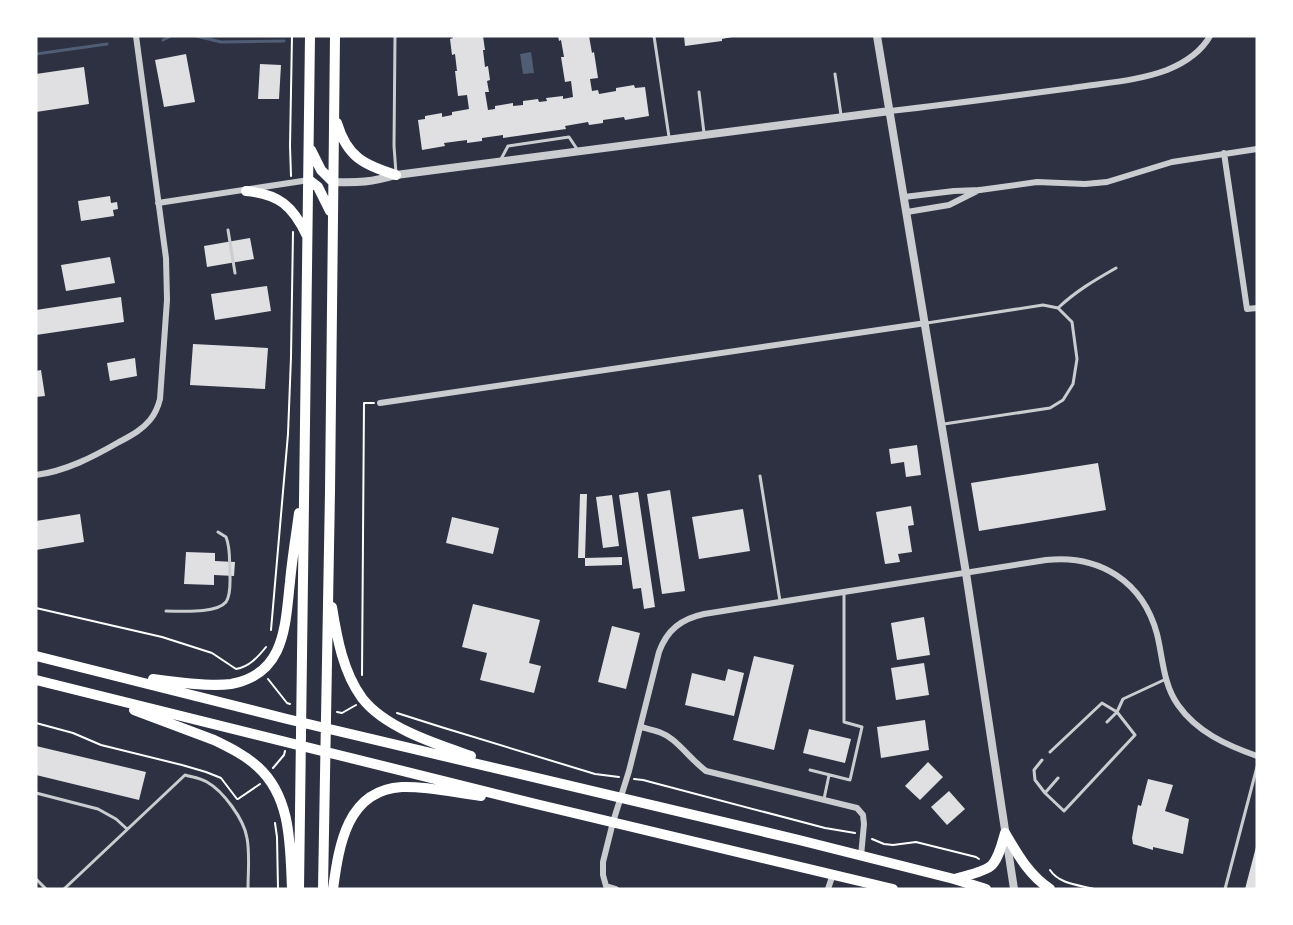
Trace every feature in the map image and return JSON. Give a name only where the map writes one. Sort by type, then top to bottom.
[{"type":"main road","points":[[299,889],[310,36]]},
{"type":"main road","points":[[323,889],[335,36]]},
{"type":"main road","points":[[334,116],[343,140],[352,154],[362,162],[396,175]]},
{"type":"main road","points":[[309,144],[321,170],[333,182]]},
{"type":"main road","points":[[309,180],[322,192],[333,216]]},
{"type":"main road","points":[[246,191],[267,194],[283,202],[297,218],[308,238]]},
{"type":"main road","points":[[108,674],[216,685],[230,684],[253,677],[268,665],[283,636],[306,463]]},
{"type":"main road","points":[[327,583],[342,654],[349,675],[364,700],[386,719],[415,734],[534,777]]},
{"type":"main road","points":[[36,656],[954,879],[986,889]]},
{"type":"main road","points":[[36,680],[536,804],[893,889]]},
{"type":"main road","points":[[56,684],[144,713],[214,740],[258,767],[272,783],[285,813],[292,889]]},
{"type":"main road","points":[[333,889],[344,833],[363,803],[380,792],[412,787],[536,804]]},
{"type":"main road","points":[[954,879],[987,869],[992,865],[1005,833]]},
{"type":"main road","points":[[1005,833],[1030,873],[1050,889]]},
{"type":"street","points":[[36,475],[48,474],[68,467],[135,433],[152,418],[160,399],[167,300],[165,258],[136,36]]},
{"type":"street","points":[[877,36],[926,323],[1014,889]]},
{"type":"street","points":[[333,182],[370,182],[396,175],[1095,84],[1167,70],[1196,53],[1210,36]]},
{"type":"street","points":[[904,197],[1037,182],[1085,184],[1107,182],[1172,162],[1257,148]]},
{"type":"street","points":[[1224,153],[1247,309],[1257,308]]},
{"type":"street","points":[[158,203],[309,180]]},
{"type":"street","points":[[907,212],[950,205],[980,190]]},
{"type":"street","points":[[380,403],[926,323]]},
{"type":"street","points":[[616,889],[605,888],[603,862],[662,644],[677,625],[694,616],[1060,558],[1074,559],[1113,573],[1136,591],[1148,610],[1157,635],[1171,693],[1194,724],[1220,742],[1257,756]]},
{"type":"street","points":[[641,727],[659,731],[672,738],[695,763],[706,771],[857,808],[863,816],[864,824],[860,856]]},
{"type":"street","points":[[828,889],[833,874]]},
{"type":"lane","points":[[395,36],[396,175]]},
{"type":"lane","points":[[654,36],[669,139]]},
{"type":"lane","points":[[835,74],[841,117]]},
{"type":"lane","points":[[699,92],[705,135]]},
{"type":"lane","points":[[500,161],[508,146],[569,137],[578,151]]},
{"type":"lane","points":[[228,230],[235,273]]},
{"type":"lane","points":[[1058,308],[1072,295],[1116,268]]},
{"type":"lane","points":[[926,323],[1043,305],[1058,308],[1072,322],[1077,359],[1073,384],[1063,400],[1050,408],[942,425]]},
{"type":"lane","points":[[760,476],[780,602]]},
{"type":"lane","points":[[166,611],[211,610],[227,602],[230,591],[229,545],[226,537],[218,532]]},
{"type":"lane","points":[[810,770],[850,780],[862,727],[844,722],[844,592]]},
{"type":"lane","points":[[1107,722],[1117,712],[1123,699],[1166,679]]},
{"type":"lane","points":[[1042,760],[1034,770],[1035,780],[1064,811],[1135,735],[1117,712],[1102,703],[1050,752]]},
{"type":"lane","points":[[1225,889],[1257,767]]},
{"type":"lane","points":[[64,889],[185,775],[206,781],[219,791],[244,826],[248,842],[248,889]]},
{"type":"lane","points":[[824,800],[830,775]]},
{"type":"lane","points":[[1045,793],[1058,778]]},
{"type":"lane","points":[[36,793],[98,809],[116,819],[127,829]]},
{"type":"lane","points":[[36,879],[46,889]]},
{"type":"path","points":[[291,183],[292,36]]},
{"type":"path","points":[[271,631],[288,434],[292,226]]},
{"type":"path","points":[[362,678],[364,403]]},
{"type":"path","points":[[36,608],[162,637],[212,653],[236,669],[241,669],[252,661],[268,645]]},
{"type":"path","points":[[252,661],[287,703]]},
{"type":"path","points":[[342,713],[364,700]]},
{"type":"path","points":[[392,709],[441,727],[595,774],[655,783],[825,828],[864,835],[884,844],[916,842],[979,859]]},
{"type":"path","points":[[36,723],[73,733],[101,745],[206,772],[221,778],[237,799],[260,785]]},
{"type":"path","points":[[274,822],[277,837],[278,889]]},
{"type":"path","points":[[1050,870],[1064,882],[1094,889]]},
{"type":"water","points":[[531,52],[534,73],[523,74],[520,54]]},
{"type":"building","points":[[452,36],[483,36],[485,67],[488,66],[490,80],[487,81],[489,92],[485,92],[488,110],[495,109],[495,106],[513,103],[513,106],[523,105],[523,101],[538,99],[539,102],[547,101],[546,98],[573,97],[571,81],[565,82],[561,57],[564,57],[558,36],[589,36],[598,78],[590,79],[592,91],[598,90],[599,94],[634,85],[635,88],[645,87],[649,116],[625,120],[624,117],[603,120],[603,123],[589,125],[588,122],[565,126],[566,129],[503,138],[503,135],[467,143],[467,140],[444,143],[445,146],[422,150],[418,120],[425,119],[425,116],[442,113],[442,117],[452,115],[452,112],[469,109],[467,95],[458,96],[455,54],[452,55],[450,39],[453,38]]},
{"type":"building","points":[[684,36],[732,37],[722,39],[722,41],[685,46]]},
{"type":"building","points":[[186,54],[195,102],[164,107],[155,60]]},
{"type":"building","points":[[260,64],[281,65],[279,99],[258,99]]},
{"type":"building","points":[[84,67],[89,104],[36,112],[36,74]]},
{"type":"building","points":[[110,196],[111,203],[117,202],[118,209],[113,210],[114,216],[81,221],[78,201]]},
{"type":"building","points":[[250,238],[254,259],[207,267],[204,246]]},
{"type":"building","points":[[110,257],[115,283],[66,291],[61,265]]},
{"type":"building","points":[[267,286],[271,311],[215,320],[211,294]]},
{"type":"building","points":[[121,297],[124,322],[36,335],[36,310]]},
{"type":"building","points":[[193,344],[268,348],[265,389],[190,385]]},
{"type":"building","points":[[135,358],[137,376],[110,381],[107,363]]},
{"type":"building","points":[[41,370],[45,396],[36,397],[36,371]]},
{"type":"building","points":[[917,445],[921,475],[906,477],[904,462],[891,464],[889,449]]},
{"type":"building","points":[[1098,463],[1106,510],[979,531],[971,483]]},
{"type":"building","points":[[670,490],[685,591],[662,594],[647,494]]},
{"type":"building","points":[[638,492],[655,607],[644,609],[641,588],[633,589],[619,495]]},
{"type":"building","points":[[580,494],[587,494],[585,558],[578,558]]},
{"type":"building","points":[[612,495],[619,546],[603,548],[596,497]]},
{"type":"building","points":[[911,506],[914,525],[908,526],[912,552],[898,554],[900,562],[885,564],[876,512]]},
{"type":"building","points":[[743,509],[750,551],[699,559],[692,517]]},
{"type":"building","points":[[80,514],[84,542],[36,550],[36,521]]},
{"type":"building","points":[[452,517],[499,528],[493,554],[446,543]]},
{"type":"building","points":[[186,552],[215,553],[215,561],[235,562],[234,576],[214,575],[214,585],[184,584]]},
{"type":"building","points":[[622,557],[622,565],[585,566],[585,558]]},
{"type":"building","points":[[473,604],[540,620],[529,663],[541,666],[534,693],[480,680],[487,653],[462,647]]},
{"type":"building","points":[[924,617],[930,655],[897,660],[891,623]]},
{"type":"building","points":[[612,626],[640,633],[626,689],[598,682]]},
{"type":"building","points":[[754,656],[794,665],[774,750],[733,740]]},
{"type":"building","points":[[924,663],[929,695],[896,700],[891,668]]},
{"type":"building","points":[[728,669],[744,673],[734,716],[685,705],[692,673],[725,681]]},
{"type":"building","points":[[925,720],[929,750],[881,758],[877,727]]},
{"type":"building","points":[[809,729],[851,739],[845,763],[803,753]]},
{"type":"building","points":[[36,746],[146,772],[139,800],[36,775]]},
{"type":"building","points":[[928,762],[943,777],[920,800],[905,786]]},
{"type":"building","points":[[1148,779],[1173,785],[1165,811],[1189,819],[1183,854],[1153,847],[1153,850],[1133,844],[1138,805],[1141,806]]},
{"type":"building","points":[[949,791],[965,809],[947,825],[931,807]]},
{"type":"building","points":[[1256,847],[1257,889],[1245,889]]},
{"type":"waterway","points":[[163,40],[171,36]]},
{"type":"waterway","points":[[196,36],[221,42],[284,41]]},
{"type":"waterway","points":[[36,54],[107,44]]}]
